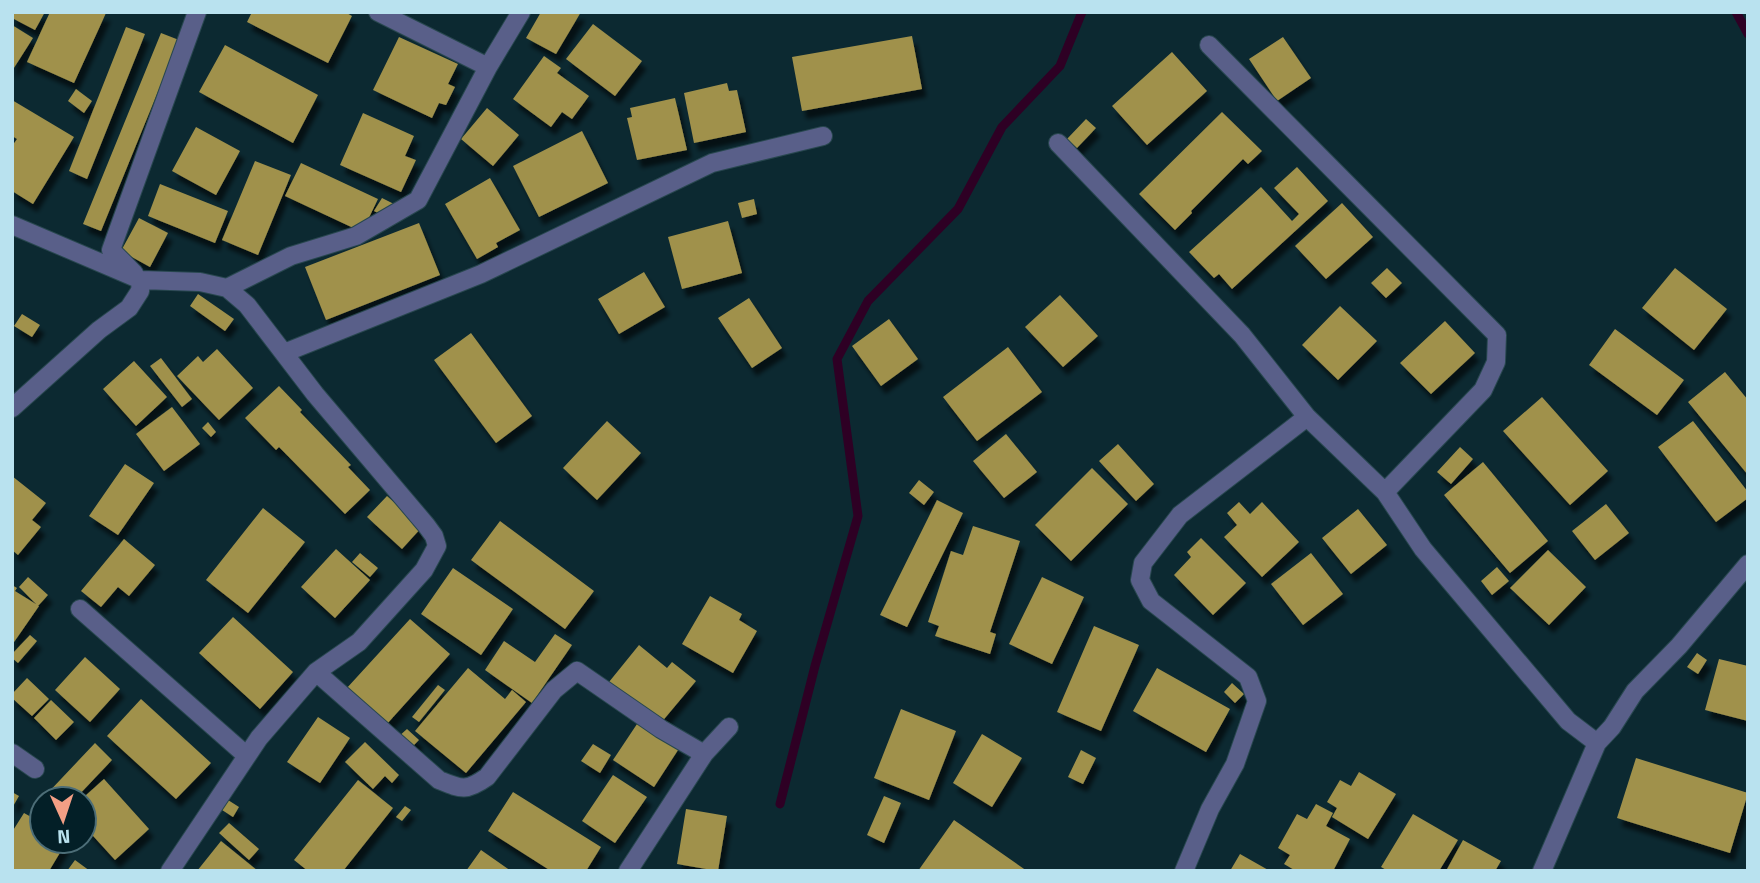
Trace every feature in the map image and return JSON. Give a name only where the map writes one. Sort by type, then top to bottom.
[{"type":"street","points":[[141,280],[111,250],[197,12]]},
{"type":"street","points":[[378,12],[488,67]]},
{"type":"street","points":[[227,288],[291,256],[356,236],[418,200],[520,12]]},
{"type":"street","points":[[1209,45],[1497,335],[1496,362],[1483,390],[1385,492]]},
{"type":"street","points":[[284,353],[481,275],[712,163],[824,136]]},
{"type":"street","points":[[1058,143],[1242,335],[1307,417],[1385,492],[1423,549],[1568,721],[1597,743]]},
{"type":"street","points":[[12,226],[141,280],[200,282],[227,288],[247,305],[315,394],[426,525],[437,546],[424,570],[359,642],[316,672],[259,738],[170,871]]},
{"type":"street","points":[[12,408],[99,330],[129,308],[140,291],[141,280]]},
{"type":"street","points":[[1184,871],[1210,809],[1235,764],[1257,701],[1248,677],[1151,601],[1140,580],[1143,563],[1180,515],[1307,417]]},
{"type":"street","points":[[1542,871],[1597,743],[1612,727],[1635,691],[1679,646],[1748,564]]},
{"type":"street","points":[[80,609],[247,756]]},
{"type":"street","points":[[316,672],[439,780],[461,789],[475,785],[486,776],[554,690],[577,671],[641,716],[704,754]]},
{"type":"street","points":[[628,871],[704,754],[729,727]]},
{"type":"street","points":[[12,753],[35,769]]},
{"type":"building","points":[[12,12],[45,12],[35,30],[12,18]]},
{"type":"building","points":[[50,12],[106,13],[74,83],[27,62]]},
{"type":"building","points":[[252,12],[345,12],[352,16],[328,63],[247,22]]},
{"type":"building","points":[[541,12],[581,12],[556,54],[526,38]]},
{"type":"building","points":[[593,24],[642,61],[615,96],[566,59]]},
{"type":"building","points":[[12,25],[33,38],[12,71]]},
{"type":"building","points":[[126,27],[145,34],[87,179],[69,171]]},
{"type":"building","points":[[161,33],[179,40],[101,231],[83,224]]},
{"type":"building","points":[[912,36],[922,89],[802,111],[792,57]]},
{"type":"building","points":[[399,37],[458,64],[448,84],[455,87],[446,105],[439,103],[432,118],[373,90]]},
{"type":"building","points":[[1283,37],[1311,78],[1277,101],[1249,59]]},
{"type":"building","points":[[225,45],[318,95],[293,143],[199,92]]},
{"type":"building","points":[[1172,52],[1207,91],[1147,145],[1112,106]]},
{"type":"building","points":[[544,56],[561,68],[557,73],[589,96],[572,119],[562,112],[551,127],[513,99]]},
{"type":"building","points":[[727,83],[729,91],[737,90],[746,132],[694,143],[684,93]]},
{"type":"building","points":[[76,89],[92,101],[84,113],[68,101]]},
{"type":"building","points":[[675,98],[687,150],[637,160],[627,118],[632,117],[630,108]]},
{"type":"building","points":[[12,100],[74,137],[33,204],[12,191],[12,146],[17,139],[12,136]]},
{"type":"building","points":[[487,108],[519,135],[493,166],[461,139]]},
{"type":"building","points":[[1222,112],[1262,151],[1248,164],[1243,159],[1175,230],[1139,194]]},
{"type":"building","points":[[363,113],[414,136],[405,156],[416,160],[401,192],[340,165]]},
{"type":"building","points":[[1086,119],[1096,128],[1077,148],[1067,139]]},
{"type":"building","points":[[196,127],[240,151],[216,195],[172,171]]},
{"type":"building","points":[[582,131],[608,183],[539,217],[513,166]]},
{"type":"building","points":[[255,161],[291,175],[258,255],[222,240]]},
{"type":"building","points":[[301,163],[378,199],[362,232],[285,196]]},
{"type":"building","points":[[1297,167],[1328,201],[1232,289],[1219,274],[1214,278],[1189,252],[1261,187],[1292,221],[1299,214],[1274,188]]},
{"type":"building","points":[[490,178],[520,230],[496,243],[498,247],[477,259],[445,204]]},
{"type":"building","points":[[160,184],[228,211],[215,243],[148,216]]},
{"type":"building","points":[[382,198],[394,204],[388,218],[374,211]]},
{"type":"building","points":[[754,199],[757,214],[742,218],[738,203]]},
{"type":"building","points":[[1342,203],[1373,237],[1326,279],[1295,246]]},
{"type":"building","points":[[139,218],[168,233],[150,267],[121,251]]},
{"type":"building","points":[[728,221],[742,273],[682,289],[668,237]]},
{"type":"building","points":[[419,223],[440,275],[326,320],[305,267]]},
{"type":"building","points":[[1387,268],[1402,283],[1386,298],[1371,283]]},
{"type":"building","points":[[1675,268],[1727,309],[1694,350],[1642,308]]},
{"type":"building","points":[[644,272],[665,307],[619,334],[598,299]]},
{"type":"building","points":[[198,294],[234,319],[225,331],[190,306]]},
{"type":"building","points":[[1060,295],[1098,336],[1063,367],[1025,327]]},
{"type":"building","points":[[749,298],[782,348],[752,368],[718,318]]},
{"type":"building","points":[[1340,306],[1377,341],[1338,380],[1302,345]]},
{"type":"building","points":[[22,314],[40,325],[32,337],[14,326]]},
{"type":"building","points":[[889,319],[918,359],[881,386],[852,346]]},
{"type":"building","points":[[1445,321],[1475,353],[1431,394],[1400,363]]},
{"type":"building","points":[[1615,329],[1684,380],[1657,415],[1589,365]]},
{"type":"building","points":[[471,333],[532,416],[496,443],[434,360]]},
{"type":"building","points":[[1008,347],[1042,392],[977,441],[943,397]]},
{"type":"building","points":[[217,349],[253,388],[219,420],[177,376],[198,356],[203,362]]},
{"type":"building","points":[[161,358],[192,399],[182,407],[150,366]]},
{"type":"building","points":[[134,361],[167,397],[136,426],[103,389]]},
{"type":"building","points":[[1725,372],[1748,400],[1748,475],[1688,402]]},
{"type":"building","points":[[279,386],[351,465],[348,467],[370,490],[345,514],[279,447],[276,450],[245,418]]},
{"type":"building","points":[[1542,397],[1608,471],[1570,505],[1503,431]]},
{"type":"building","points":[[172,407],[200,444],[164,471],[136,434]]},
{"type":"building","points":[[607,421],[641,453],[597,500],[563,468]]},
{"type":"building","points":[[1693,421],[1748,492],[1748,498],[1716,522],[1658,447]]},
{"type":"building","points":[[208,422],[216,432],[211,437],[202,428]]},
{"type":"building","points":[[1006,434],[1037,472],[1004,498],[973,461]]},
{"type":"building","points":[[1118,444],[1154,484],[1136,501],[1099,461]]},
{"type":"building","points":[[1460,447],[1473,459],[1451,484],[1437,472]]},
{"type":"building","points":[[1483,462],[1548,541],[1510,573],[1444,495]]},
{"type":"building","points":[[125,464],[154,483],[118,535],[89,516]]},
{"type":"building","points":[[1092,468],[1128,504],[1071,561],[1035,525]]},
{"type":"building","points":[[12,476],[46,503],[32,520],[41,527],[18,555],[12,550]]},
{"type":"building","points":[[919,480],[934,492],[924,505],[909,493]]},
{"type":"building","points":[[387,496],[422,527],[402,549],[367,517]]},
{"type":"building","points":[[937,500],[963,513],[907,627],[880,615]]},
{"type":"building","points":[[1239,502],[1250,514],[1262,502],[1299,542],[1262,577],[1224,537],[1237,525],[1227,513]]},
{"type":"building","points":[[1606,504],[1629,533],[1595,560],[1572,531]]},
{"type":"building","points":[[263,508],[305,542],[248,613],[206,580]]},
{"type":"building","points":[[1358,509],[1387,545],[1351,574],[1322,538]]},
{"type":"building","points":[[500,521],[594,591],[565,629],[471,560]]},
{"type":"building","points":[[973,526],[1020,541],[990,632],[996,634],[990,654],[935,636],[939,626],[928,622],[951,551],[963,555]]},
{"type":"building","points":[[1201,538],[1246,583],[1213,615],[1174,575],[1191,557],[1187,552]]},
{"type":"building","points":[[124,539],[155,565],[129,596],[118,587],[101,607],[81,591]]},
{"type":"building","points":[[336,549],[370,580],[335,618],[301,587]]},
{"type":"building","points":[[1548,550],[1586,587],[1549,625],[1510,588]]},
{"type":"building","points":[[360,553],[378,568],[370,577],[352,562]]},
{"type":"building","points":[[1311,553],[1343,594],[1303,625],[1271,584]]},
{"type":"building","points":[[1497,567],[1509,581],[1492,595],[1481,581]]},
{"type":"building","points":[[453,568],[513,609],[481,655],[421,614]]},
{"type":"building","points":[[28,577],[48,595],[38,606],[19,587]]},
{"type":"building","points":[[1042,577],[1084,597],[1052,664],[1009,644]]},
{"type":"building","points":[[12,585],[17,588],[15,591],[39,606],[12,645]]},
{"type":"building","points":[[710,596],[742,614],[739,620],[757,631],[733,673],[682,644]]},
{"type":"building","points":[[233,617],[293,672],[260,709],[199,653]]},
{"type":"building","points":[[410,619],[450,654],[386,725],[346,689]]},
{"type":"building","points":[[1094,626],[1139,645],[1101,731],[1057,712]]},
{"type":"building","points":[[555,634],[572,645],[532,703],[485,670],[504,641],[535,662]]},
{"type":"building","points":[[30,635],[37,641],[18,663],[12,658],[12,654]]},
{"type":"building","points":[[639,645],[667,668],[672,662],[696,681],[660,724],[609,682]]},
{"type":"building","points":[[1697,653],[1707,660],[1698,674],[1687,667]]},
{"type":"building","points":[[85,657],[120,689],[90,722],[55,690]]},
{"type":"building","points":[[1719,659],[1748,666],[1748,721],[1705,710]]},
{"type":"building","points":[[468,668],[505,699],[512,690],[526,702],[466,773],[415,731]]},
{"type":"building","points":[[1157,668],[1230,709],[1206,752],[1133,711]]},
{"type":"building","points":[[27,678],[49,699],[32,716],[12,698],[12,694]]},
{"type":"building","points":[[1232,683],[1244,694],[1235,703],[1224,692]]},
{"type":"building","points":[[438,685],[445,690],[419,722],[412,717]]},
{"type":"building","points":[[141,699],[211,763],[176,799],[107,736]]},
{"type":"building","points":[[51,700],[74,722],[56,740],[34,718]]},
{"type":"building","points":[[901,709],[956,731],[929,800],[874,778]]},
{"type":"building","points":[[318,717],[350,738],[320,783],[287,762]]},
{"type":"building","points":[[639,721],[680,747],[654,787],[613,760]]},
{"type":"building","points":[[407,729],[419,740],[409,750],[397,738]]},
{"type":"building","points":[[982,734],[1022,758],[992,807],[953,783]]},
{"type":"building","points":[[365,742],[399,775],[392,783],[385,776],[373,789],[345,762]]},
{"type":"building","points":[[95,743],[112,760],[88,785],[55,785]]},
{"type":"building","points":[[593,744],[611,755],[600,773],[581,761]]},
{"type":"building","points":[[1081,750],[1096,758],[1083,784],[1068,777]]},
{"type":"building","points":[[1636,758],[1748,793],[1730,853],[1617,818]]},
{"type":"building","points":[[1359,772],[1396,794],[1368,839],[1332,817],[1337,808],[1327,802],[1340,780],[1351,786]]},
{"type":"building","points":[[613,775],[647,797],[615,843],[582,821]]},
{"type":"building","points":[[104,779],[149,829],[115,860],[98,841],[97,785]]},
{"type":"building","points":[[358,780],[393,808],[343,871],[308,871],[294,860]]},
{"type":"building","points":[[12,792],[19,796],[12,808]]},
{"type":"building","points":[[513,792],[601,847],[586,871],[551,871],[488,831]]},
{"type":"building","points":[[884,796],[901,803],[884,843],[867,835]]},
{"type":"building","points":[[228,800],[239,807],[233,817],[222,810]]},
{"type":"building","points":[[1316,804],[1333,813],[1326,826],[1350,839],[1333,871],[1296,871],[1284,864],[1290,855],[1278,848],[1297,814],[1307,819]]},
{"type":"building","points":[[405,806],[411,810],[402,821],[396,817]]},
{"type":"building","points":[[686,809],[727,816],[718,871],[677,864]]},
{"type":"building","points":[[24,813],[28,815],[28,855],[59,855],[49,871],[12,871],[12,832]]},
{"type":"building","points":[[1413,814],[1458,840],[1439,871],[1388,871],[1381,867]]},
{"type":"building","points":[[954,820],[1027,871],[918,871]]},
{"type":"building","points":[[229,823],[259,849],[249,860],[219,833]]},
{"type":"building","points":[[1463,840],[1501,861],[1495,871],[1446,871]]},
{"type":"building","points":[[221,841],[258,871],[197,871]]},
{"type":"building","points":[[481,850],[511,871],[466,871]]},
{"type":"building","points":[[1240,854],[1270,871],[1230,871]]},
{"type":"building","points":[[75,860],[90,871],[67,871]]},
{"type":"waterway","points":[[780,804],[815,666],[858,516],[837,359],[868,301],[958,209],[1002,127],[1060,66],[1082,12]]},
{"type":"waterway","points":[[1736,12],[1748,34]]}]
